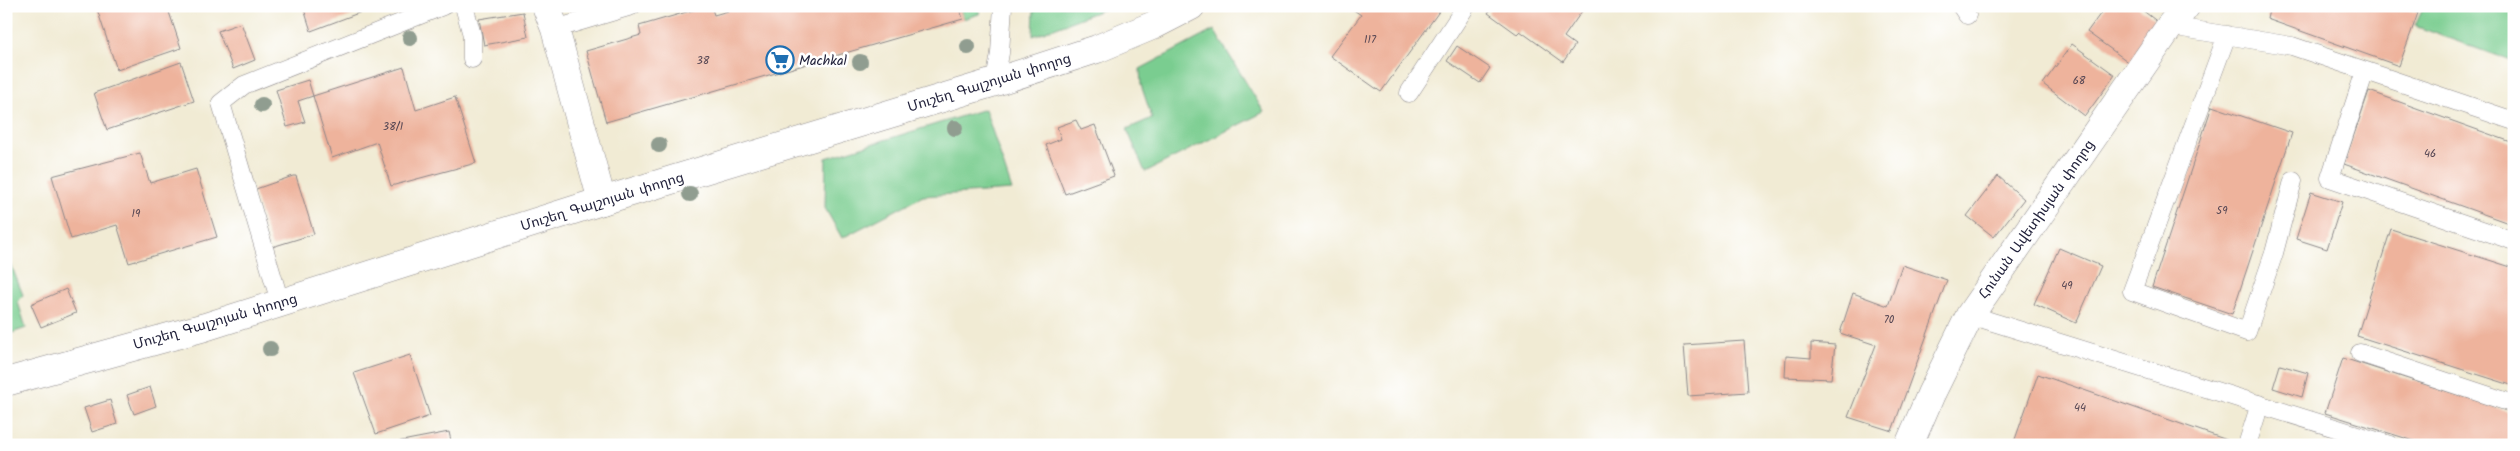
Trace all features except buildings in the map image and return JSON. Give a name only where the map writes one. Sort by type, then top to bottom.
[{"type":"street","name":"Մուշեղ Գալշոյան փողոց","points":[[6,382],[205,327],[602,201],[995,82],[1097,49],[1154,25],[1191,6]]},
{"type":"street","name":"Հունան Ավետիսյան փողոց","points":[[1908,445],[1970,315],[2178,16]]},
{"type":"street","points":[[550,18],[602,201]]},
{"type":"lane","points":[[280,302],[221,103],[244,86],[443,6]]},
{"type":"lane","points":[[464,6],[472,35],[472,59]]},
{"type":"lane","points":[[550,18],[632,6]]},
{"type":"lane","points":[[995,82],[1000,53],[1003,6]]},
{"type":"lane","points":[[1409,93],[1466,6]]},
{"type":"lane","points":[[2178,16],[2227,35],[2292,46],[2514,121]]},
{"type":"lane","points":[[2227,35],[2132,291],[2247,332],[2274,253],[2293,181]]},
{"type":"lane","points":[[2365,71],[2330,178],[2514,241]]},
{"type":"lane","points":[[1970,315],[2390,445]]},
{"type":"lane","points":[[2360,352],[2514,404]]},
{"type":"lane","points":[[2247,445],[2260,404]]},
{"type":"green space","points":[[959,6],[981,6],[979,14],[963,19]]},
{"type":"green space","points":[[1041,6],[1112,6],[1033,36],[1034,8]]},
{"type":"green space","points":[[2424,6],[2514,6],[2514,62],[2415,26]]},
{"type":"green space","points":[[1214,30],[1264,112],[1145,172],[1127,129],[1152,118],[1141,85],[1140,69]]},
{"type":"green space","points":[[985,109],[1012,190],[923,196],[842,238],[825,208],[826,158]]},
{"type":"green space","points":[[6,252],[23,295],[18,302],[26,328],[6,335]]},
{"type":"place","name":"Machkal","points":[[780,60]]}]
